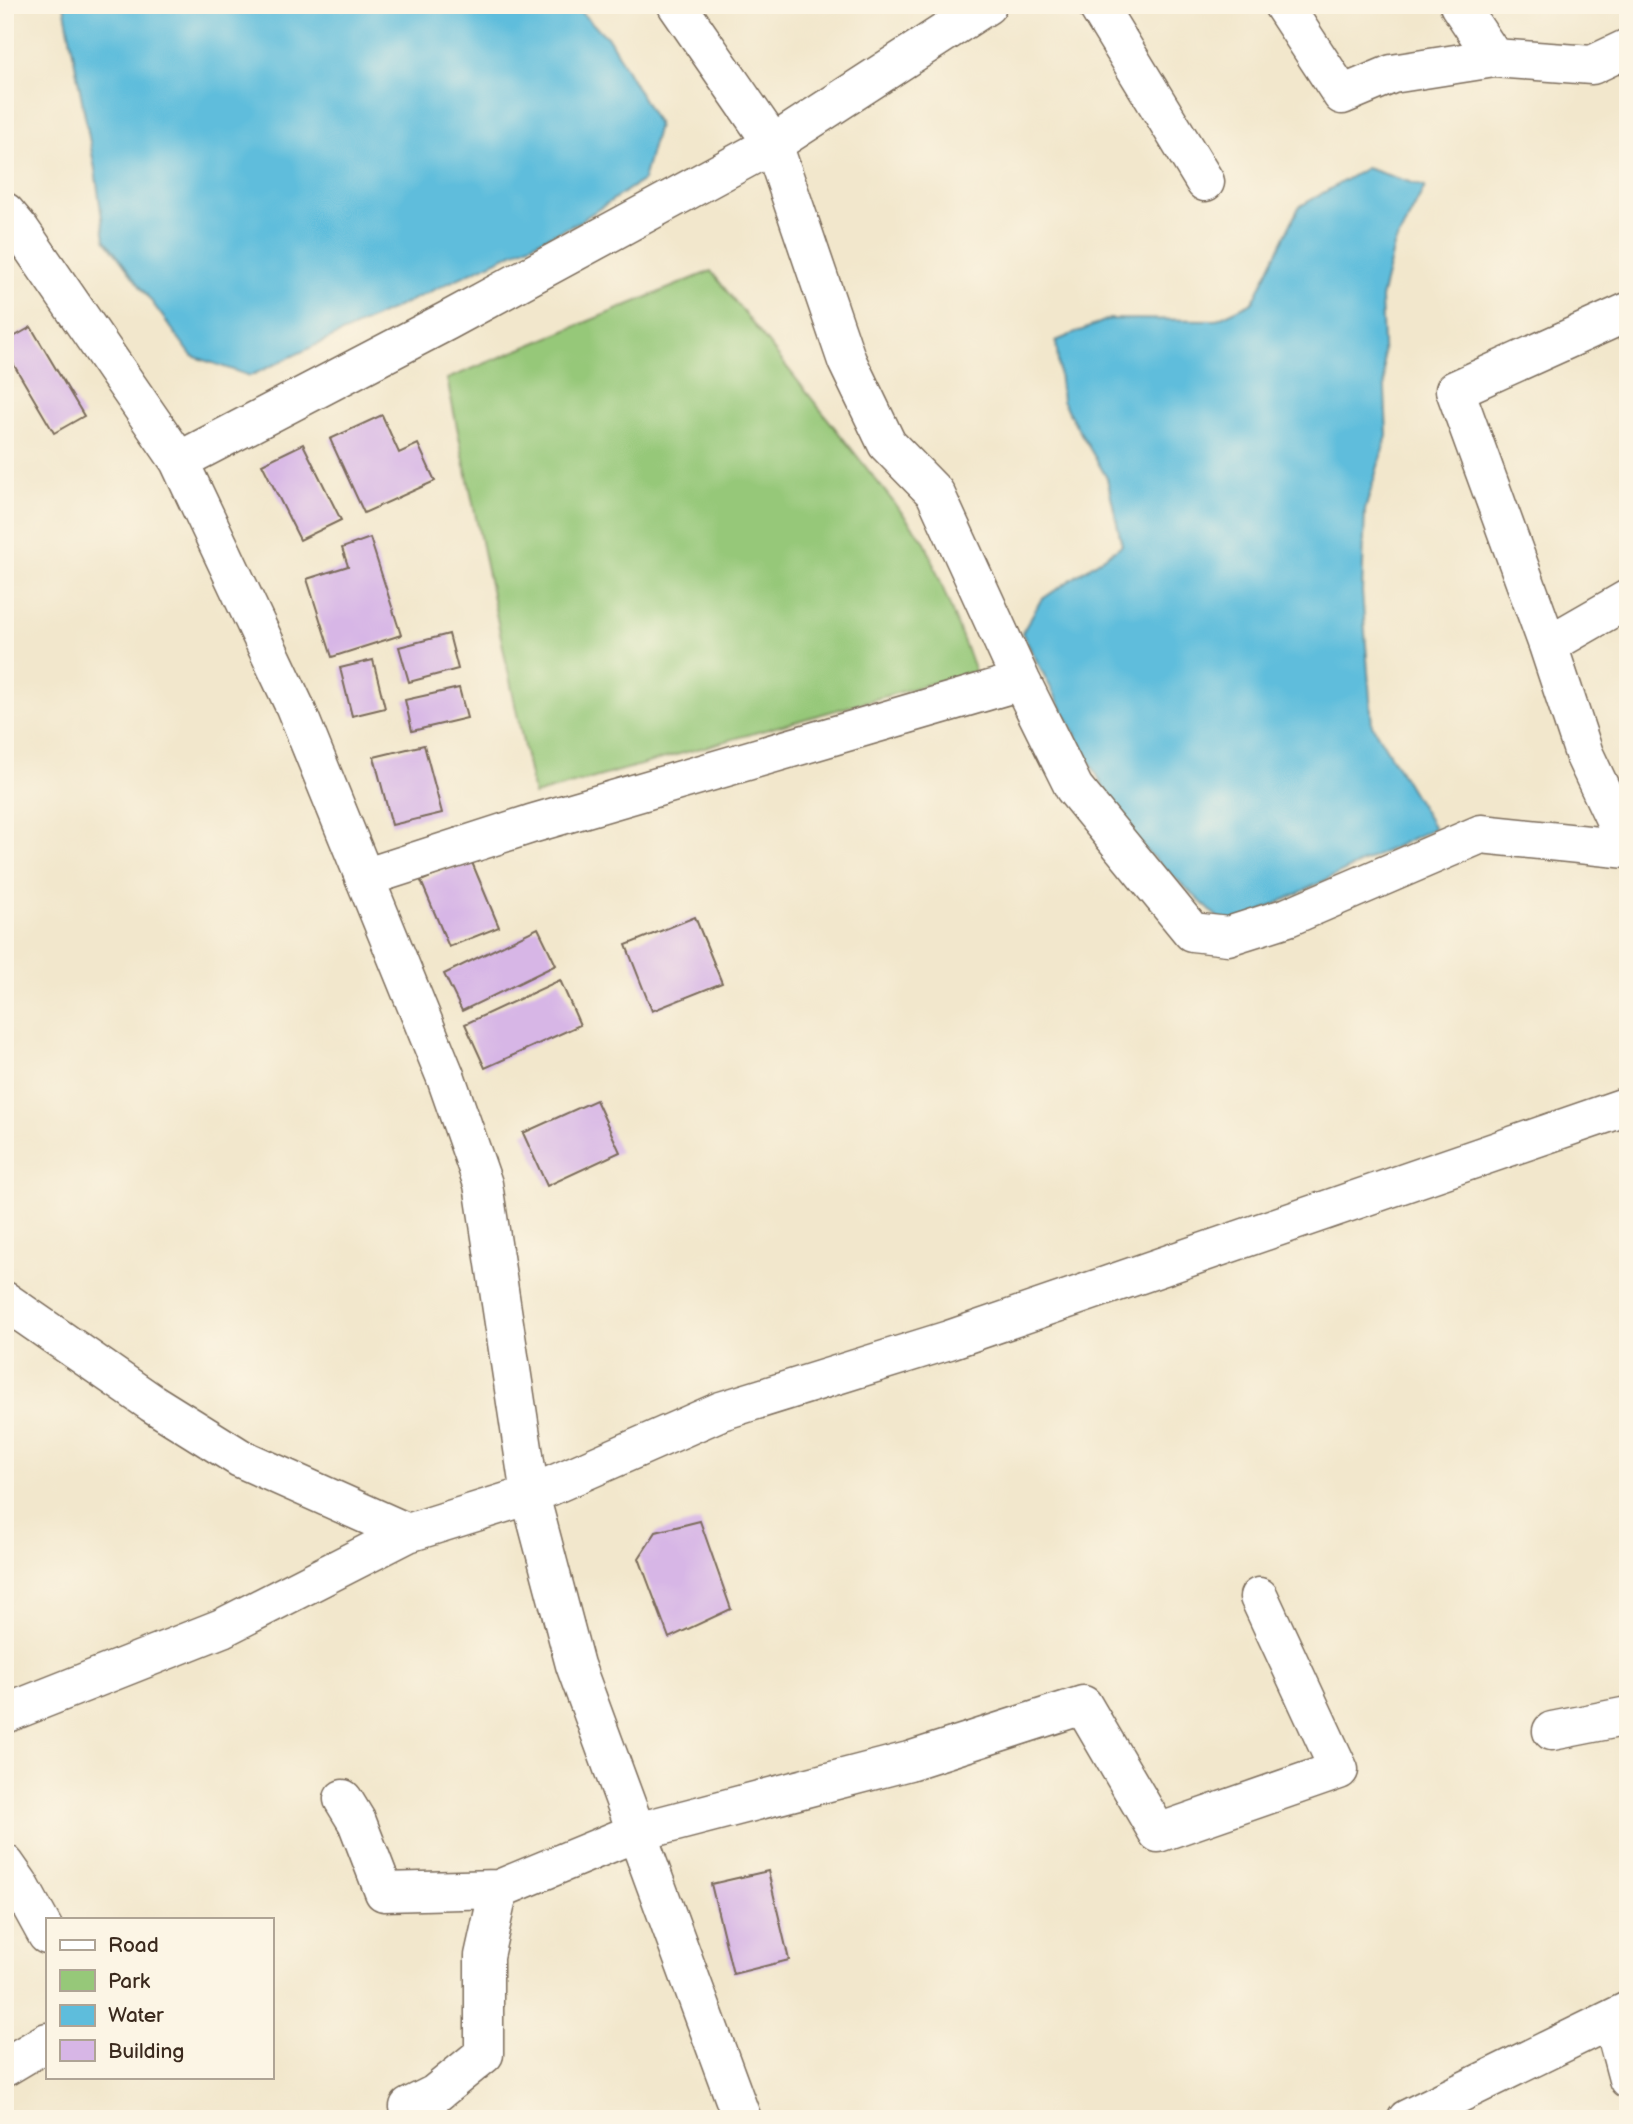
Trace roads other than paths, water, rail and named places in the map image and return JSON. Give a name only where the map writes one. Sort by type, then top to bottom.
[{"type":"street","points":[[677,5],[773,144],[847,361],[887,444],[935,493],[1021,681],[1074,788],[1192,932],[1228,936],[1288,917],[1481,834],[1628,848]]},
{"type":"street","points":[[179,461],[447,321],[773,144],[987,5]]},
{"type":"street","points":[[1097,5],[1205,182]]},
{"type":"street","points":[[1283,5],[1342,95],[1392,74],[1494,58],[1592,65],[1628,48]]},
{"type":"street","points":[[1459,5],[1494,58]]},
{"type":"street","points":[[5,212],[179,461],[295,707],[446,1078],[483,1184],[530,1495],[575,1665],[742,2119]]},
{"type":"street","points":[[1628,312],[1455,390],[1548,645],[1584,754],[1628,848]]},
{"type":"street","points":[[1548,645],[1628,599]]},
{"type":"street","points":[[364,878],[531,824],[1021,681]]},
{"type":"street","points":[[5,1714],[222,1628],[408,1533],[530,1495],[721,1411],[949,1340],[1628,1106]]},
{"type":"street","points":[[5,1301],[152,1403],[240,1458],[408,1533]]},
{"type":"street","points":[[343,1799],[357,1822],[384,1892],[499,1889],[637,1832],[909,1761],[1083,1705],[1158,1833],[1339,1770],[1259,1597]]},
{"type":"street","points":[[1552,1731],[1628,1716]]},
{"type":"street","points":[[5,1864],[46,1933]]},
{"type":"street","points":[[409,2107],[435,2094],[484,2053],[484,1955],[499,1889]]},
{"type":"street","points":[[1407,2119],[1620,2015],[1628,2079]]},
{"type":"street","points":[[5,2067],[46,2043]]},
{"type":"water","points":[[64,5],[573,5],[609,39],[658,125],[643,180],[577,223],[250,376],[192,356],[105,239],[95,169]]},
{"type":"water","points":[[1366,168],[1425,187],[1394,246],[1381,298],[1387,436],[1365,510],[1362,592],[1372,725],[1434,828],[1228,927],[1128,834],[1022,633],[1041,600],[1122,545],[1107,478],[1062,401],[1056,341],[1109,319],[1215,320],[1253,302],[1299,207]]}]
